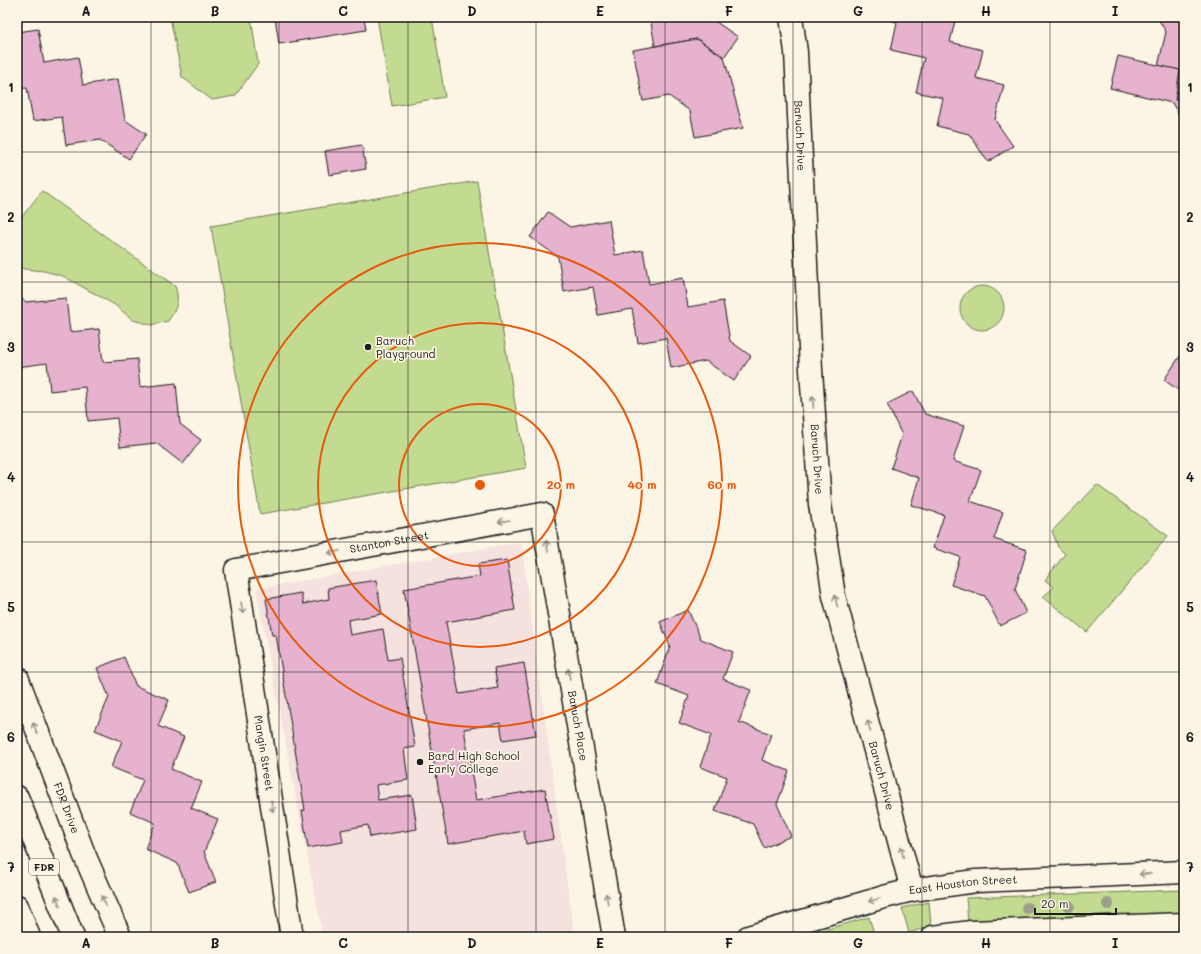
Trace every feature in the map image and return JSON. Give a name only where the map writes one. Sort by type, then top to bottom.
[{"type":"main road","name":"Baruch Drive","points":[[791,17],[796,52],[811,370],[820,504],[834,596],[912,890]]},
{"type":"main road","name":"Stanton Street","points":[[236,570],[542,514]]},
{"type":"main road","name":"Baruch Place","points":[[542,514],[614,937]]},
{"type":"main road","name":"Mangin Street","points":[[236,570],[292,937]]},
{"type":"main road","name":"FDR Drive","points":[[17,677],[84,854],[120,937]]},
{"type":"main road","name":"FDR","points":[[17,797],[73,937]]},
{"type":"main road","name":"East Houston Street","points":[[748,937],[912,890],[976,881],[1184,872]]},
{"type":"main road","points":[[17,906],[30,937]]},
{"type":"main road","points":[[933,937],[971,932],[1184,924]]},
{"type":"shaded area","name":"Bard High School Early College","points":[[521,542],[574,935],[567,937],[323,937],[256,589]]},
{"type":"green space","points":[[170,17],[251,17],[258,64],[235,96],[212,100],[182,77]]},
{"type":"green space","points":[[377,17],[432,17],[445,97],[392,106]]},
{"type":"green space","name":"Baruch Playground","points":[[477,181],[526,468],[260,514],[211,226]]},
{"type":"green space","points":[[42,191],[175,286],[177,304],[168,321],[151,325],[133,320],[115,305],[63,276],[44,271],[24,269],[17,266],[17,223]]},
{"type":"green space","points":[[982,286],[994,290],[1000,296],[1004,308],[1000,320],[994,326],[982,330],[970,326],[964,320],[960,308],[964,296],[970,290]]},
{"type":"green space","points":[[1097,485],[1168,536],[1087,632],[1043,597],[1054,587],[1045,580],[1065,554],[1058,547],[1052,531]]},
{"type":"green space","points":[[1184,890],[1184,914],[968,922],[966,898]]},
{"type":"green space","points":[[929,902],[931,926],[909,933],[902,908]]},
{"type":"green space","points":[[869,917],[875,937],[800,937]]},
{"type":"building","points":[[275,17],[364,17],[366,30],[279,44]]},
{"type":"building","points":[[621,17],[649,17],[622,22]]},
{"type":"building","points":[[650,17],[709,17],[738,37],[724,57],[697,39],[655,46]]},
{"type":"building","points":[[877,17],[956,17],[950,42],[983,50],[976,78],[1004,85],[995,120],[1013,146],[988,162],[969,134],[937,126],[943,98],[916,92],[924,58],[891,50],[897,22]]},
{"type":"building","points":[[1157,17],[1184,17],[1184,102],[1175,100],[1180,70],[1158,66],[1166,32]]},
{"type":"building","points":[[38,29],[44,63],[78,57],[83,85],[118,79],[125,120],[146,134],[129,159],[100,140],[66,145],[62,117],[33,121],[27,88],[17,89],[17,32]]},
{"type":"building","points":[[697,39],[724,57],[743,128],[695,137],[690,111],[669,96],[643,101],[633,50]]},
{"type":"building","points":[[1118,56],[1180,70],[1175,100],[1184,102],[1184,123],[1172,103],[1110,88]]},
{"type":"building","points":[[362,145],[366,169],[329,175],[325,151]]},
{"type":"building","points":[[548,212],[570,227],[609,220],[615,255],[643,250],[649,284],[683,278],[688,307],[723,301],[730,341],[751,356],[734,381],[706,361],[671,368],[666,338],[638,343],[632,309],[598,315],[593,287],[564,292],[558,257],[530,237]]},
{"type":"building","points":[[17,295],[26,302],[66,298],[70,332],[99,329],[103,362],[137,359],[140,387],[176,383],[180,424],[201,440],[183,464],[156,443],[120,447],[117,418],[88,421],[85,387],[50,391],[47,363],[17,367]]},
{"type":"building","points":[[1180,356],[1184,359],[1184,394],[1164,380]]},
{"type":"building","points":[[913,391],[925,414],[964,426],[953,461],[981,470],[970,501],[1003,512],[994,539],[1027,550],[1015,589],[1026,613],[1000,626],[985,596],[951,585],[960,557],[933,548],[944,515],[911,505],[919,478],[891,468],[902,435],[887,404]]},
{"type":"building","points":[[507,560],[515,610],[446,622],[459,694],[498,688],[494,668],[524,663],[536,735],[503,740],[500,723],[464,729],[476,800],[545,789],[554,839],[526,844],[524,831],[448,844],[404,589],[480,576],[478,564]]},
{"type":"building","points":[[376,580],[382,614],[348,620],[350,635],[383,629],[388,660],[400,658],[415,747],[404,749],[408,780],[376,785],[378,800],[412,795],[417,829],[370,837],[368,825],[341,830],[343,842],[308,848],[302,811],[305,810],[276,635],[272,635],[266,599],[301,593],[303,604],[329,599],[328,588]]},
{"type":"building","points":[[688,610],[701,639],[733,652],[723,679],[751,690],[739,722],[771,734],[762,760],[789,771],[777,804],[791,836],[764,848],[753,824],[715,811],[727,777],[700,767],[711,735],[679,723],[689,696],[657,684],[670,646],[660,622]]},
{"type":"building","points":[[124,657],[136,686],[169,700],[158,726],[184,737],[171,769],[202,782],[191,808],[218,819],[204,852],[216,882],[189,892],[177,863],[145,849],[155,823],[130,812],[143,780],[111,767],[122,741],[95,730],[109,697],[97,668]]},
{"type":"place","name":"Baruch Playground","points":[[368,347]]},
{"type":"place","name":"Bard High School Early College","points":[[420,762]]}]
